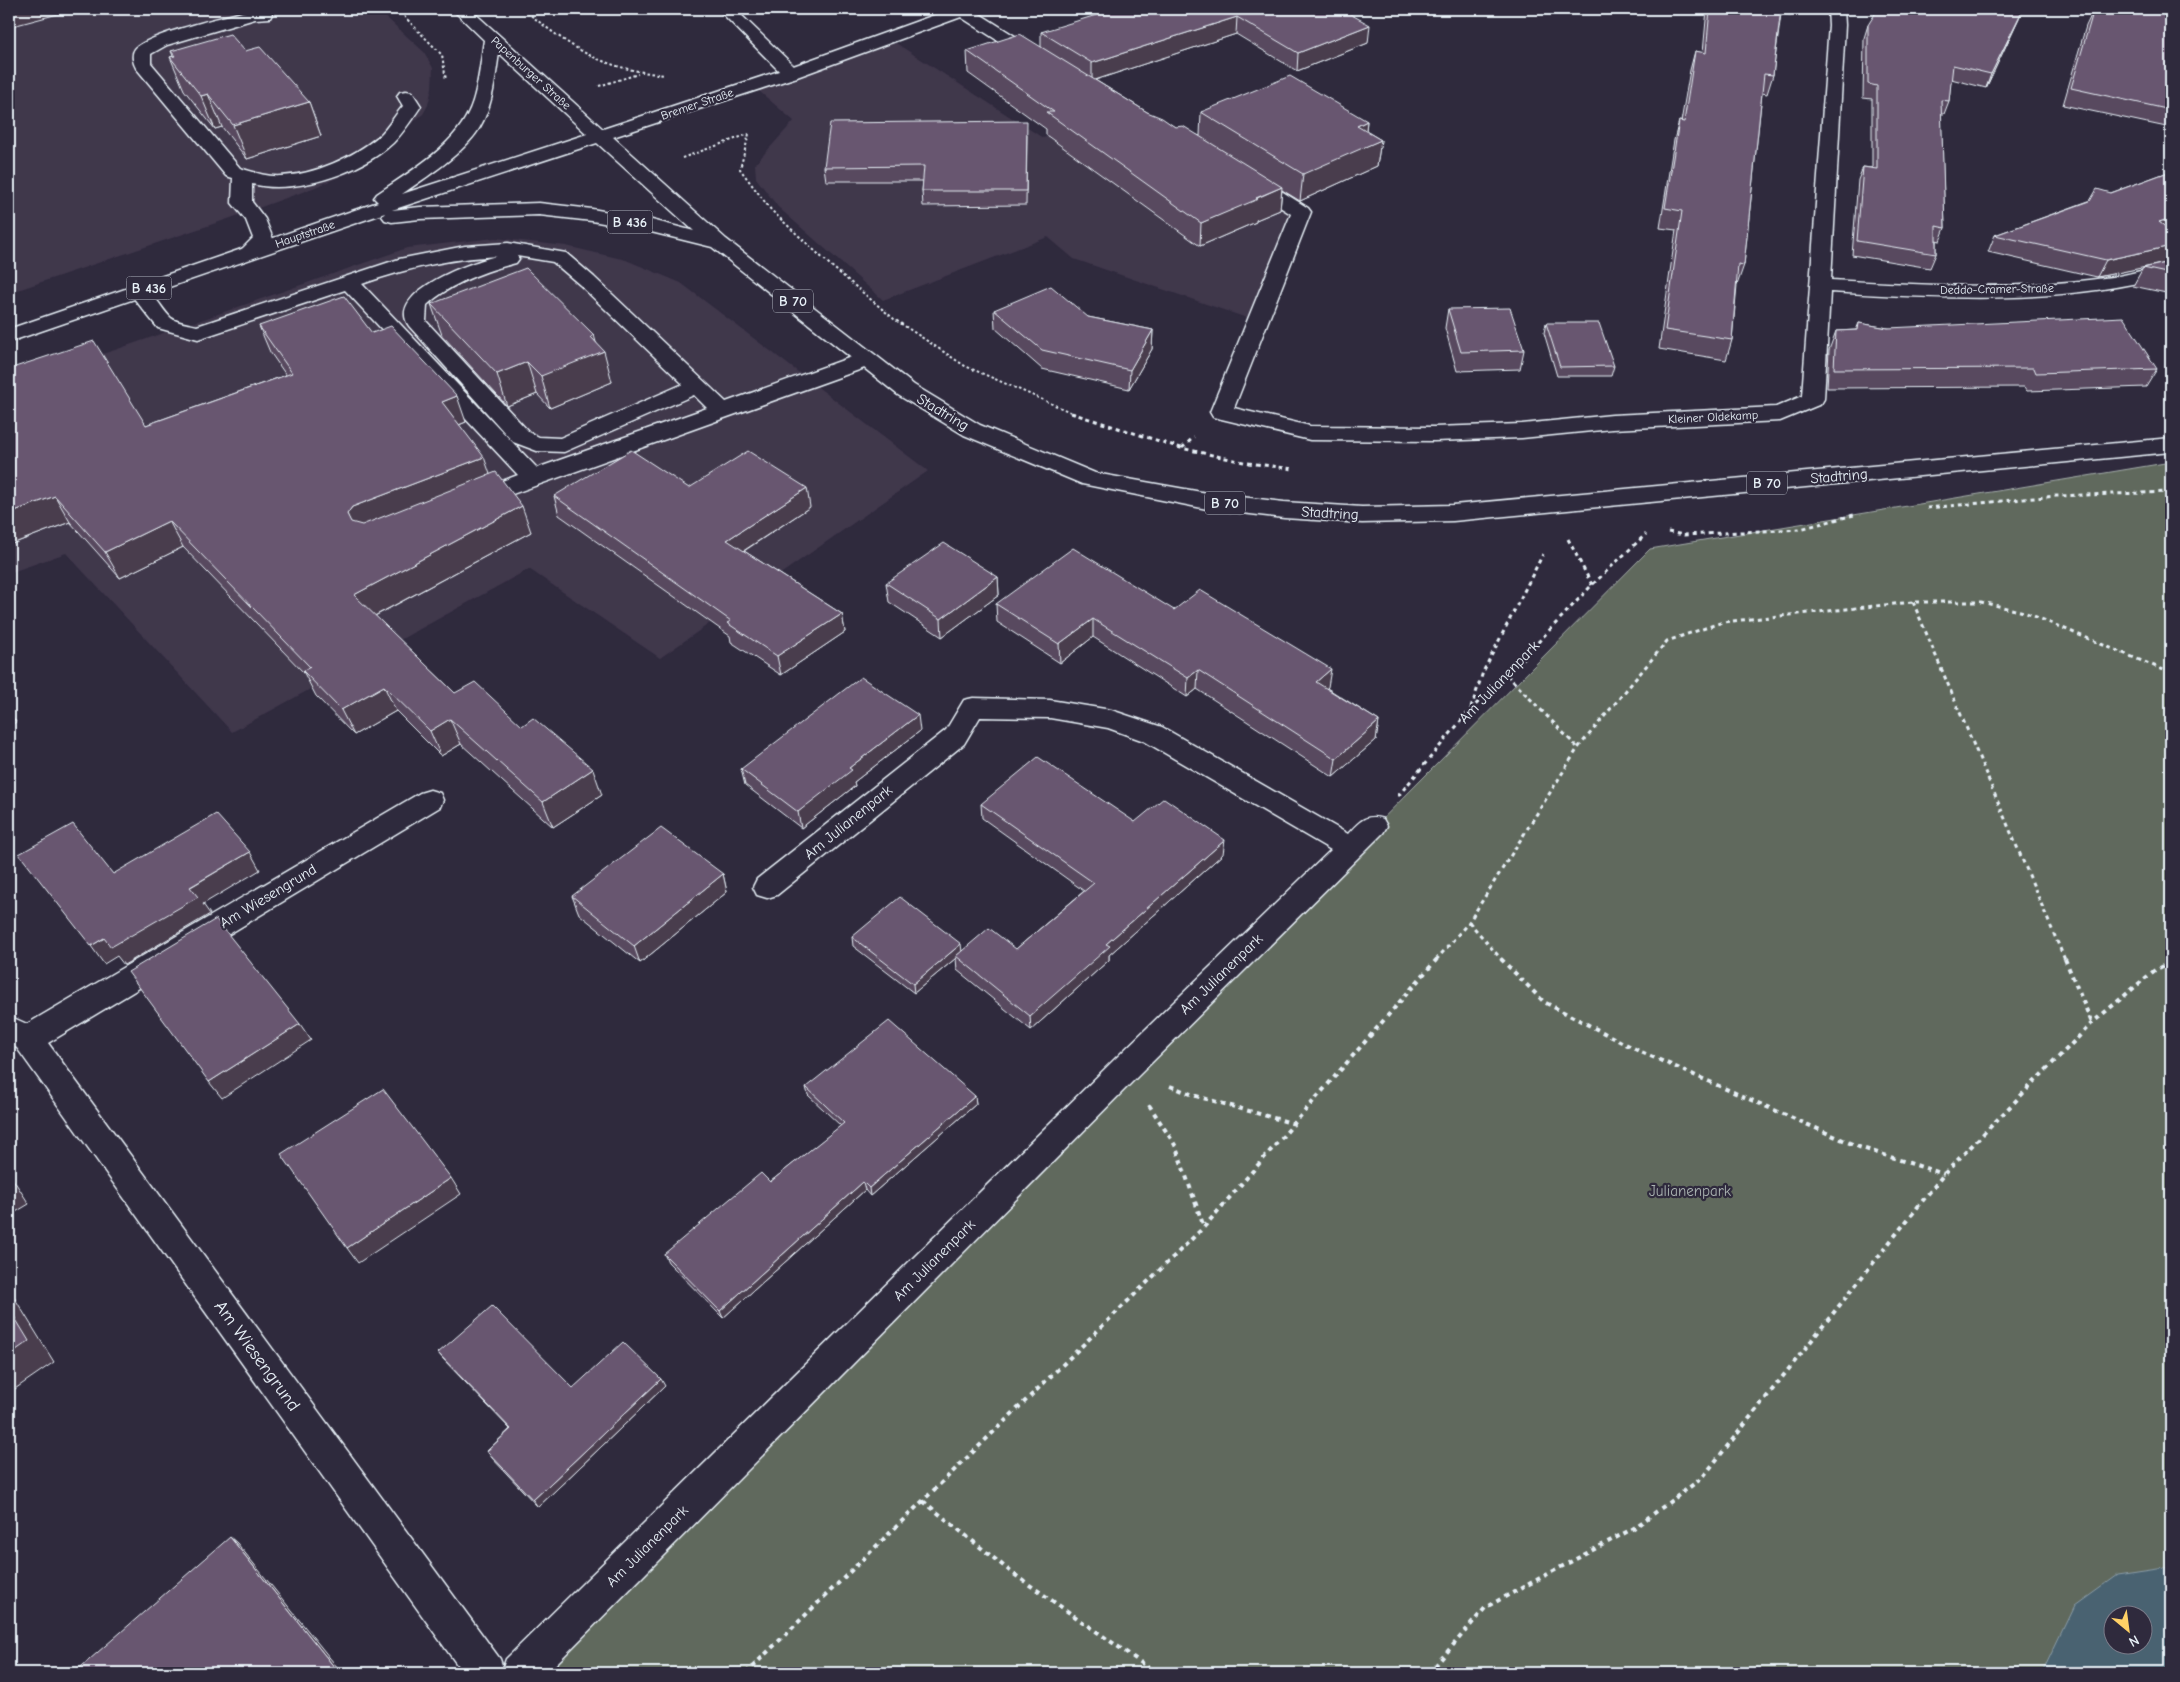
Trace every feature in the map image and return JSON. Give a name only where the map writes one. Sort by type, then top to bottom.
[{"type":"main road","name":"Papenburger Straße","points":[[460,9],[602,136]]},
{"type":"main road","points":[[726,9],[791,73]]},
{"type":"main road","name":"Kleiner Oldekamp","points":[[1237,172],[1301,212],[1221,412],[1310,433],[1424,434],[1522,431],[1612,422],[1780,414],[1813,399],[1837,25],[1836,9]]},
{"type":"main road","points":[[964,10],[1053,67]]},
{"type":"main road","name":"Bremer Straße","points":[[602,136],[791,73],[964,10]]},
{"type":"main road","points":[[264,14],[254,14],[161,41],[142,52],[142,64],[233,172],[260,180],[281,182],[331,171],[358,158],[386,139],[412,106],[406,96]]},
{"type":"main road","points":[[342,221],[391,194],[427,168],[452,147],[471,127],[482,101],[493,39]]},
{"type":"main road","name":"Hauptstraße","points":[[9,336],[342,221],[602,136]]},
{"type":"main road","name":"Stadtring","points":[[602,136],[719,243],[865,360],[906,390],[972,430],[1090,479],[1208,500],[1284,510],[1362,515],[1453,513],[2171,445]]},
{"type":"main road","points":[[244,175],[242,203],[255,219],[262,239],[247,254]]},
{"type":"main road","name":"B 436","points":[[342,221],[420,213],[538,209],[601,216],[648,225],[719,243]]},
{"type":"main road","points":[[138,292],[165,324],[198,333],[406,263],[465,252],[508,250],[551,256],[587,280],[722,410]]},
{"type":"main road","points":[[551,256],[498,260],[438,288],[420,301],[414,312],[416,322],[521,437],[529,442],[544,446],[564,445],[697,386]]},
{"type":"main road","name":"Deddo-Cramer-Straße","points":[[1820,285],[1918,291],[2024,291],[2112,283],[2171,269]]},
{"type":"main road","points":[[350,282],[532,477]]},
{"type":"main road","points":[[452,509],[532,477],[865,360]]},
{"type":"main road","name":"Am Julianenpark","points":[[767,887],[955,737],[973,707],[1050,709],[1111,718],[1153,734],[1350,848]]},
{"type":"main road","name":"Am Wiesengrund","points":[[430,800],[18,1034],[486,1673]]},
{"type":"main road","name":"Am Julianenpark","points":[[520,1673],[1126,1068],[1373,826]]},
{"type":"path","points":[[397,9],[442,55],[447,87]]},
{"type":"path","points":[[523,9],[566,43],[582,51],[631,71],[665,75]]},
{"type":"path","points":[[749,134],[740,168],[771,210],[894,319],[965,366],[1062,410],[1181,448]]},
{"type":"path","points":[[1921,508],[2056,496],[2171,492]]},
{"type":"path","points":[[1667,532],[1684,535],[1800,529],[1857,514]]},
{"type":"path","name":"Am Julianenpark","points":[[1373,826],[1471,709],[1507,675],[1592,585],[1650,529]]},
{"type":"path","points":[[1567,537],[1592,585]]},
{"type":"path","points":[[1471,709],[1483,672],[1543,554]]},
{"type":"path","points":[[746,1673],[1204,1227],[1469,922],[1578,748],[1667,641],[1723,622],[1913,602],[1981,602],[2024,612],[2171,673]]},
{"type":"path","points":[[1913,602],[2092,1023]]},
{"type":"path","points":[[1507,675],[1578,748]]},
{"type":"path","points":[[1469,922],[1508,968],[1544,1002],[1639,1051],[1859,1147],[1944,1174]]},
{"type":"path","points":[[1429,1673],[1486,1607],[1634,1528],[1702,1478],[1944,1174],[2092,1023],[2155,970],[2171,962]]},
{"type":"path","points":[[1126,1068],[1196,1096],[1295,1124]]},
{"type":"path","points":[[1126,1068],[1175,1145],[1204,1227]]},
{"type":"path","points":[[922,1501],[1011,1572],[1156,1673]]},
{"type":"shaded area","points":[[9,9],[377,9],[424,52],[433,68],[432,88],[428,105],[423,114],[354,171],[225,220],[9,293]]},
{"type":"shaded area","points":[[888,38],[1043,138],[1119,109],[1300,212],[1253,320],[1074,259],[1048,237],[883,300],[778,207],[756,178],[755,164],[794,121],[753,86]]},
{"type":"shaded area","points":[[495,238],[566,246],[626,260],[681,283],[928,471],[660,658],[529,569],[232,732],[66,553],[9,573],[9,382],[112,351],[407,248]]},
{"type":"green space","name":"Julianenpark","points":[[2171,462],[2171,1673],[536,1673],[1650,549]]},
{"type":"water","points":[[2171,1567],[2171,1673],[2042,1673],[2074,1606],[2117,1575]]},
{"type":"building","points":[[1116,9],[1341,9],[1370,25],[1298,53],[1237,17],[1092,63],[1041,32]]},
{"type":"building","points":[[1710,9],[1781,9],[1773,75],[1764,74],[1744,265],[1738,264],[1732,340],[1665,330],[1682,211],[1665,208],[1679,121],[1684,122],[1695,51],[1706,53]]},
{"type":"building","points":[[1878,9],[2023,9],[1991,74],[1953,65],[1949,101],[1941,100],[1945,228],[1936,226],[1936,254],[1857,241],[1863,167],[1877,169],[1877,86],[1868,84],[1868,25]]},
{"type":"building","points":[[2094,9],[2120,12],[2121,9],[2171,9],[2171,110],[2071,88]]},
{"type":"building","points":[[230,34],[245,51],[260,47],[309,102],[233,125],[208,94],[201,96],[170,57],[175,56],[171,51]]},
{"type":"building","points":[[1020,34],[1147,112],[1162,118],[1175,127],[1183,126],[1282,187],[1201,223],[1046,112],[1054,112],[967,51]]},
{"type":"building","points":[[1290,76],[1367,121],[1357,126],[1381,140],[1303,174],[1201,112]]},
{"type":"building","points":[[1027,121],[1026,191],[922,191],[924,166],[824,167],[830,123]]},
{"type":"building","points":[[2171,171],[2171,218],[2159,222],[2171,231],[2171,246],[2106,260],[1995,235],[2090,201],[2097,189],[2111,193]]},
{"type":"building","points":[[2171,262],[2171,274],[2143,268]]},
{"type":"building","points":[[526,268],[594,335],[591,337],[604,351],[541,376],[527,362],[497,374],[431,304]]},
{"type":"building","points":[[1051,286],[1088,317],[1153,330],[1130,370],[1042,350],[994,310]]},
{"type":"building","points":[[344,296],[372,333],[391,326],[457,396],[442,402],[484,457],[352,507],[347,514],[351,522],[362,525],[496,472],[522,506],[354,595],[455,693],[475,682],[522,726],[533,718],[593,769],[543,802],[450,719],[430,731],[384,686],[341,710],[303,671],[310,667],[169,521],[105,552],[55,496],[9,513],[9,369],[94,341],[146,425],[292,373],[259,326]]},
{"type":"building","points":[[1510,308],[1524,350],[1461,352],[1448,309]]},
{"type":"building","points":[[2123,317],[2157,369],[2036,373],[2034,368],[1834,369],[1836,331],[1858,330],[1859,323],[1888,328]]},
{"type":"building","points":[[1546,323],[1599,323],[1614,366],[1560,367]]},
{"type":"building","points":[[631,450],[689,488],[748,451],[807,488],[727,540],[842,614],[777,656],[727,623],[731,621],[554,496]]},
{"type":"building","points":[[944,543],[998,577],[941,619],[886,583]]},
{"type":"building","points":[[1073,548],[1174,610],[1200,590],[1331,669],[1316,682],[1379,721],[1336,759],[1198,670],[1188,678],[1093,619],[1059,644],[996,604]]},
{"type":"building","points":[[861,677],[918,715],[849,768],[852,770],[798,812],[741,769]]},
{"type":"building","points":[[1038,757],[1135,822],[1164,798],[1225,840],[1106,944],[1110,946],[1030,1016],[956,956],[989,928],[1016,949],[1094,883],[981,804]]},
{"type":"building","points":[[216,814],[250,852],[190,887],[198,897],[111,947],[104,938],[91,946],[19,854],[73,824],[113,874]]},
{"type":"building","points":[[661,828],[723,874],[634,946],[572,896]]},
{"type":"building","points":[[900,897],[961,944],[913,984],[852,937]]},
{"type":"building","points":[[216,919],[300,1024],[209,1082],[128,972]]},
{"type":"building","points":[[889,1021],[975,1096],[869,1188],[863,1182],[720,1311],[664,1254],[761,1173],[770,1182],[844,1123],[806,1087]]},
{"type":"building","points":[[383,1089],[451,1178],[347,1248],[281,1154]]},
{"type":"building","points":[[492,1306],[573,1388],[623,1342],[661,1379],[533,1500],[487,1451],[511,1429],[438,1353]]},
{"type":"building","points":[[9,1308],[29,1341],[9,1355]]},
{"type":"building","points":[[230,1537],[339,1673],[74,1673]]}]
